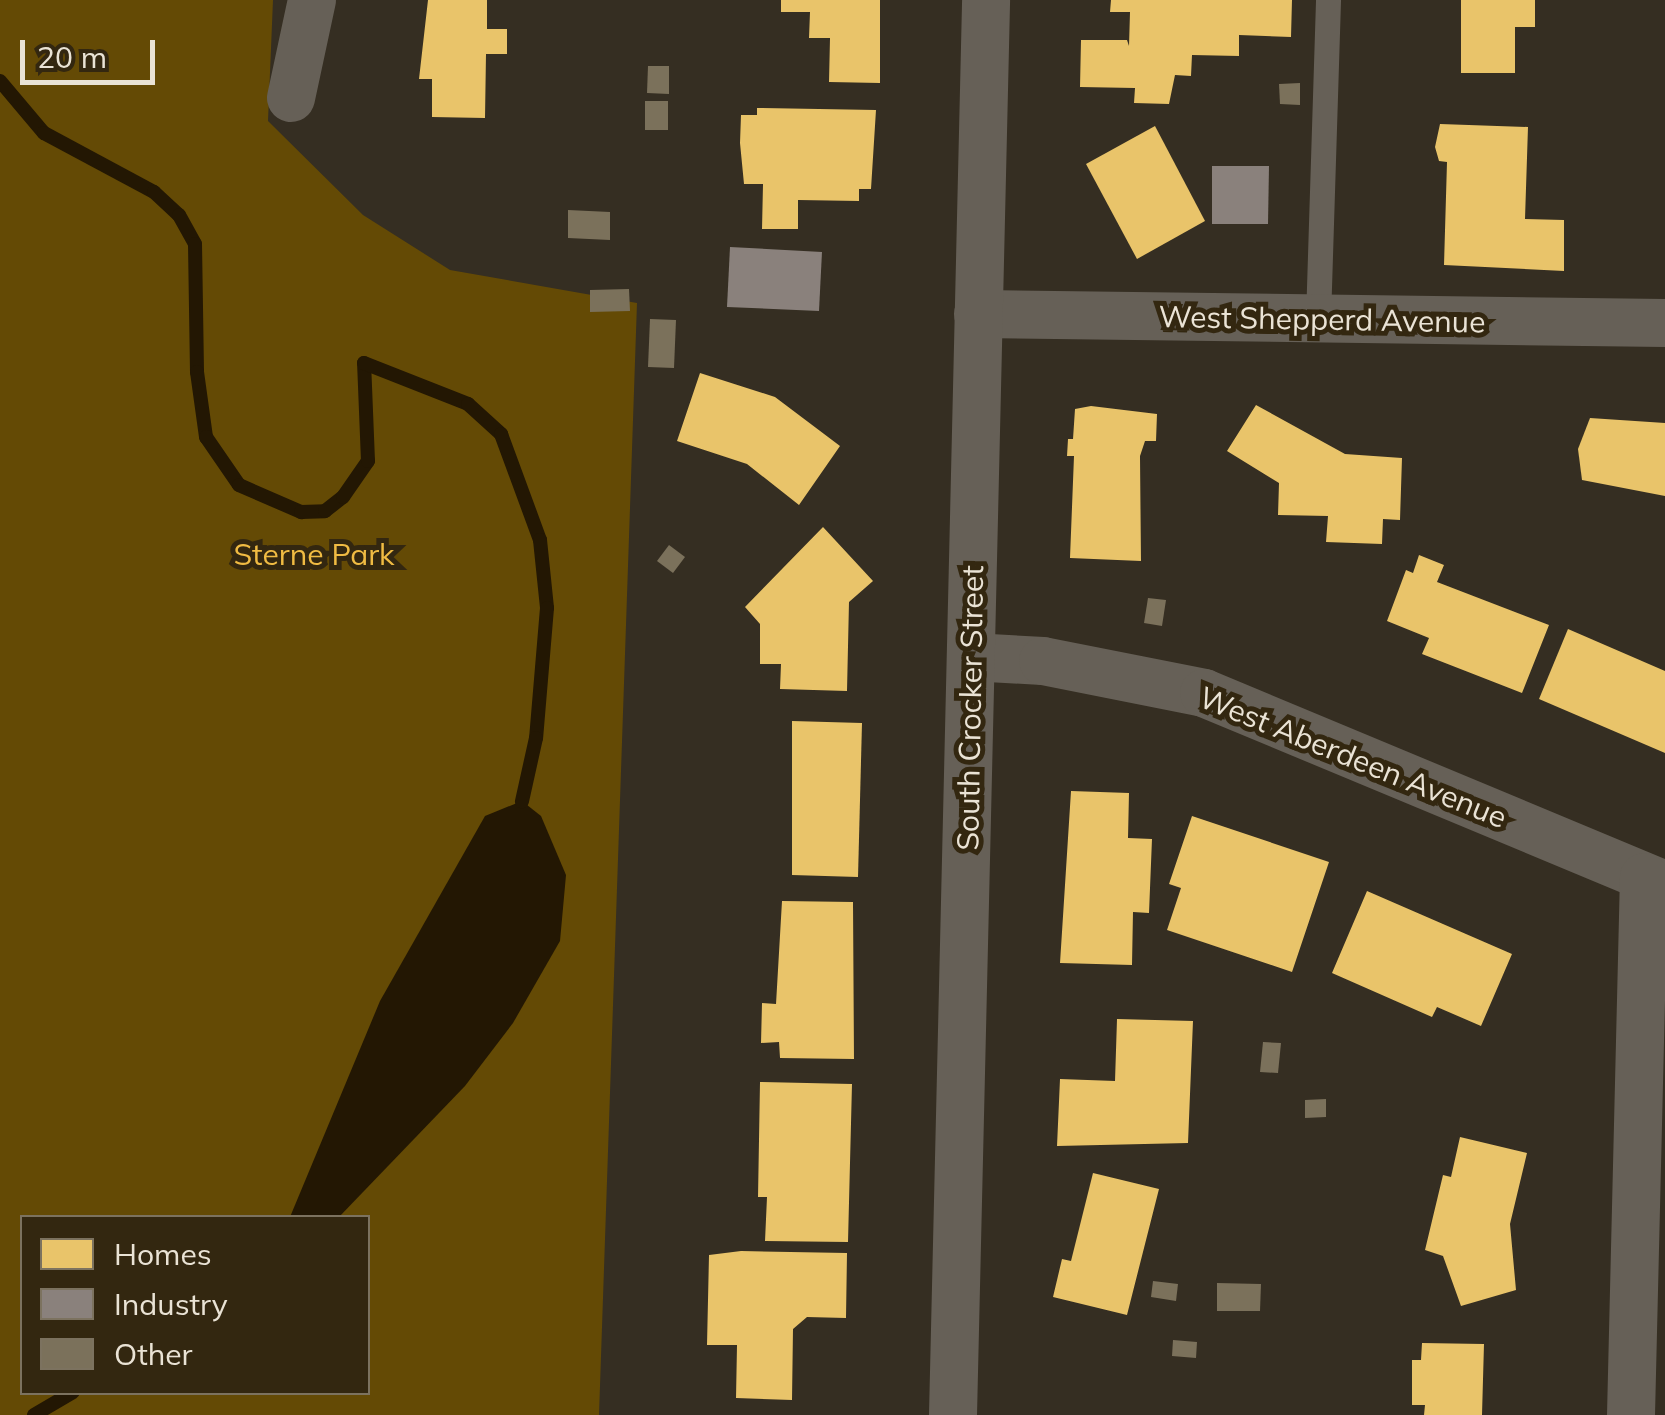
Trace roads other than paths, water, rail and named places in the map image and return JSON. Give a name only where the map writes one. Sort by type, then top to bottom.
[{"type":"street","points":[[292,98],[312,0]]},
{"type":"street","name":"South Crocker Street","points":[[953,1415],[986,0]]},
{"type":"street","name":"West Shepperd Avenue","points":[[978,314],[1665,323]]},
{"type":"street","name":"West Aberdeen Avenue","points":[[971,657],[1043,662],[1204,693],[1654,881]]},
{"type":"street","points":[[1631,1415],[1654,881]]},
{"type":"lane","points":[[1318,319],[1328,0]]},
{"type":"waterway","points":[[0,81],[44,133],[154,192],[179,215],[195,244],[197,372],[206,437],[239,485],[301,512],[325,511],[343,497],[368,461],[364,363],[468,404],[501,434],[540,540],[547,608],[536,738],[522,801]]},
{"type":"waterway","points":[[34,1415],[68,1395]]},
{"type":"park label","name":"Sterne Park","points":[[314,554]]}]
